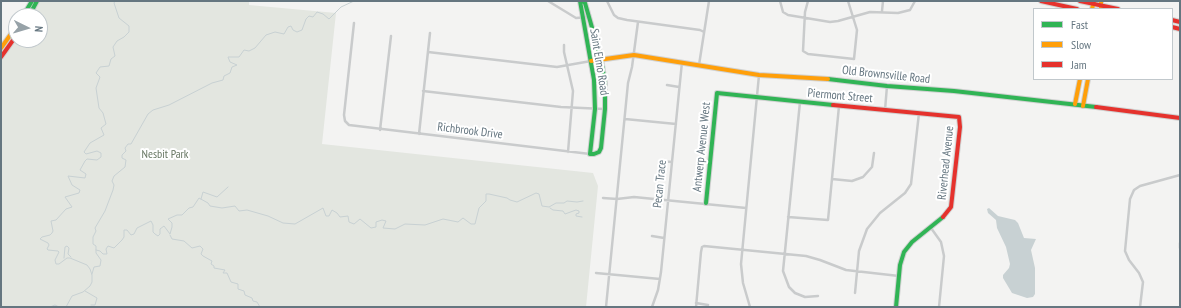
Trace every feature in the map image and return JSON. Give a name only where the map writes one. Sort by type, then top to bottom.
[{"type":"street","points":[[548,1],[574,17],[589,17]]},
{"type":"street","name":"Saint Elmo Road","points":[[580,1],[594,85],[595,109],[590,154],[596,154],[601,148],[605,109],[605,83],[601,59],[583,1]]},
{"type":"street","points":[[608,1],[614,15],[618,18],[700,30],[704,32]]},
{"type":"street","points":[[699,65],[709,1]]},
{"type":"street","points":[[780,1],[783,12],[788,15],[830,22],[870,12],[882,11],[898,13],[910,10],[915,1]]},
{"type":"street","points":[[808,1],[806,6],[803,51],[808,54],[854,59],[858,34],[848,1]]},
{"type":"street","points":[[882,11],[883,1]]},
{"type":"street","points":[[1040,1],[1072,8]]},
{"type":"street","points":[[1080,1],[1094,2],[1114,8]]},
{"type":"street","points":[[606,307],[629,80],[638,22]]},
{"type":"street","name":"Richbrook Drive","points":[[354,23],[344,115],[344,120],[347,124],[353,127],[590,154]]},
{"type":"street","points":[[418,134],[430,33]]},
{"type":"street","points":[[380,130],[391,36]]},
{"type":"street","points":[[1,48],[8,38]]},
{"type":"street","points":[[564,45],[573,91],[568,152]]},
{"type":"street","points":[[1,57],[8,47]]},
{"type":"street","points":[[428,52],[551,66],[567,66],[591,61]]},
{"type":"street","name":"Old Brownsville Road","points":[[591,61],[634,55],[759,75],[821,78],[887,86],[954,91],[1075,104],[1119,112],[1180,118]]},
{"type":"street","name":"Pecan Trace","points":[[652,307],[660,279],[682,62]]},
{"type":"street","points":[[750,307],[741,278],[742,249],[759,75]]},
{"type":"street","points":[[1075,104],[1080,80]]},
{"type":"street","points":[[1083,106],[1088,80]]},
{"type":"street","points":[[667,85],[679,86]]},
{"type":"street","points":[[885,110],[887,86]]},
{"type":"street","points":[[423,91],[572,108],[605,109]]},
{"type":"street","name":"Piermont Street","points":[[717,94],[957,116],[960,119]]},
{"type":"street","name":"Antwerp Avenue West","points":[[706,203],[717,94]]},
{"type":"street","points":[[800,102],[788,217],[784,274],[790,288],[795,293],[802,296],[818,296]]},
{"type":"street","points":[[788,217],[828,220],[839,106]]},
{"type":"street","points":[[855,293],[861,245],[870,225],[880,214],[904,194],[910,186],[919,113]]},
{"type":"street","points":[[625,119],[676,124]]},
{"type":"street","name":"Riverhead Avenue","points":[[896,307],[901,260],[906,248],[931,228],[951,207],[960,119]]},
{"type":"street","points":[[832,179],[852,181],[861,178],[868,173],[872,167],[874,153]]},
{"type":"street","points":[[660,161],[672,162]]},
{"type":"street","points":[[1140,307],[1143,282],[1125,251],[1130,199],[1134,190],[1140,186],[1180,175]]},
{"type":"street","points":[[603,198],[617,199],[633,197],[746,208]]},
{"type":"street","points":[[931,228],[939,240],[944,254],[939,307]]},
{"type":"street","points":[[652,236],[664,238]]},
{"type":"street","points":[[1180,243],[1180,248]]},
{"type":"street","points":[[708,304],[696,305],[703,246],[811,257],[840,269],[899,276]]},
{"type":"street","points":[[596,273],[660,279]]},
{"type":"green space","name":"Nesbit Park","points":[[30,1],[249,1],[249,5],[336,13],[322,144],[593,173],[598,186],[586,307],[1,307],[1,46],[8,36],[8,48],[48,48],[48,8],[26,8]]},
{"type":"shaded area","points":[[989,208],[998,216],[1015,220],[1018,223],[1024,238],[1036,239],[1031,250],[1035,268],[1035,294],[1033,297],[1027,298],[1012,293],[1003,278],[1003,275],[1009,268],[1010,264],[1006,247],[997,228],[996,220],[988,213],[987,209]]},
{"type":"waterway","points":[[66,307],[72,296],[83,292],[90,286],[92,282],[90,269],[87,265],[70,258],[56,264],[55,260],[59,252],[48,250],[48,243],[40,239],[52,233],[51,221],[56,220],[66,209],[72,207],[65,197],[79,193],[80,190],[72,185],[68,176],[85,178],[86,174],[80,170],[85,161],[87,159],[97,160],[101,157],[101,153],[97,151],[86,154],[84,152],[90,143],[104,135],[101,128],[106,124],[103,113],[99,108],[96,88],[100,77],[96,73],[100,67],[109,66],[111,59],[115,56],[113,47],[117,41],[129,32],[129,26],[119,18],[114,3],[115,1]]},
{"type":"waterway","points":[[92,274],[94,267],[100,266],[101,260],[96,253],[96,246],[93,244],[93,237],[96,231],[95,228],[105,211],[113,190],[114,185],[112,181],[114,176],[125,167],[126,160],[122,158],[122,155],[126,151],[125,148],[128,144],[131,144],[148,114],[153,110],[169,105],[212,83],[223,80],[224,76],[230,73],[232,67],[237,65],[230,62],[228,57],[239,57],[244,50],[249,51],[255,48],[266,35],[275,32],[284,34],[288,27],[291,26],[293,30],[297,32],[302,30],[306,19],[309,16],[313,17],[317,12],[323,14],[329,19],[341,7],[354,1]]},
{"type":"waterway","points":[[201,199],[203,192],[217,197],[228,187]]},
{"type":"waterway","points":[[96,250],[103,254],[107,254],[106,249],[108,246],[114,248],[122,240],[124,237],[124,230],[127,230],[131,235],[134,234],[137,228],[151,221],[153,225],[153,232],[155,234],[158,236],[160,234],[160,229],[164,226],[170,234],[172,223],[168,219],[177,215],[182,215],[189,208],[193,207],[199,198],[208,203],[210,206],[222,208],[235,206],[239,211],[247,210],[268,216],[283,223],[295,224],[323,208],[326,216],[329,216],[332,210],[340,217],[348,216],[349,222],[354,224],[360,219],[371,228],[376,227],[376,222],[382,220],[386,221],[383,228],[395,229],[405,224],[425,225],[443,219],[458,222],[463,218],[471,224],[475,224],[479,208],[486,201],[486,194],[507,198],[517,202],[536,193],[539,194],[542,206],[549,207],[556,203],[564,203],[567,201],[583,201]]},
{"type":"waterway","points":[[550,208],[553,210],[563,211],[565,214],[576,210],[579,211],[576,216],[582,217]]},
{"type":"waterway","points":[[170,235],[172,239],[184,241],[192,248],[200,246],[203,249],[201,254],[212,261],[211,264],[214,268],[225,270],[223,273],[227,273],[231,282],[238,284],[238,289],[244,291],[245,295],[252,298],[253,301],[257,302],[260,307]]},
{"type":"waterway","points":[[64,258],[65,247],[67,246],[69,248],[68,254],[71,257]]},
{"type":"waterway","points":[[85,291],[97,298],[95,305],[91,305]]},
{"type":"waterway","points":[[50,307],[55,305],[59,307]]},
{"type":"traffic: fast","points":[[28,8],[32,1]]},
{"type":"traffic: fast","points":[[33,8],[37,1]]},
{"type":"traffic: fast","points":[[580,1],[594,80],[595,109],[590,154],[594,154],[599,152],[601,148],[605,109],[605,83],[601,59],[585,3],[583,1]]},
{"type":"traffic: fast","points":[[828,79],[1096,107]]},
{"type":"traffic: fast","points":[[706,203],[717,93],[833,105]]},
{"type":"traffic: fast","points":[[896,307],[900,265],[904,252],[912,242],[943,217]]},
{"type":"traffic: slow","points":[[1092,8],[1094,1]]},
{"type":"traffic: slow","points":[[1101,1],[1101,8]]},
{"type":"traffic: slow","points":[[1,48],[8,38]]},
{"type":"traffic: slow","points":[[591,61],[634,55],[759,75],[828,79]]},
{"type":"traffic: slow","points":[[1075,104],[1080,80]]},
{"type":"traffic: slow","points":[[1083,106],[1088,80]]},
{"type":"traffic: jam","points":[[1041,1],[1072,8]]},
{"type":"traffic: jam","points":[[1080,1],[1113,8]]},
{"type":"traffic: jam","points":[[1173,20],[1180,22]]},
{"type":"traffic: jam","points":[[1173,27],[1180,29]]},
{"type":"traffic: jam","points":[[1,57],[8,47]]},
{"type":"traffic: jam","points":[[833,105],[959,117],[960,127],[951,207],[943,217]]},
{"type":"traffic: jam","points":[[1096,107],[1180,118]]}]
